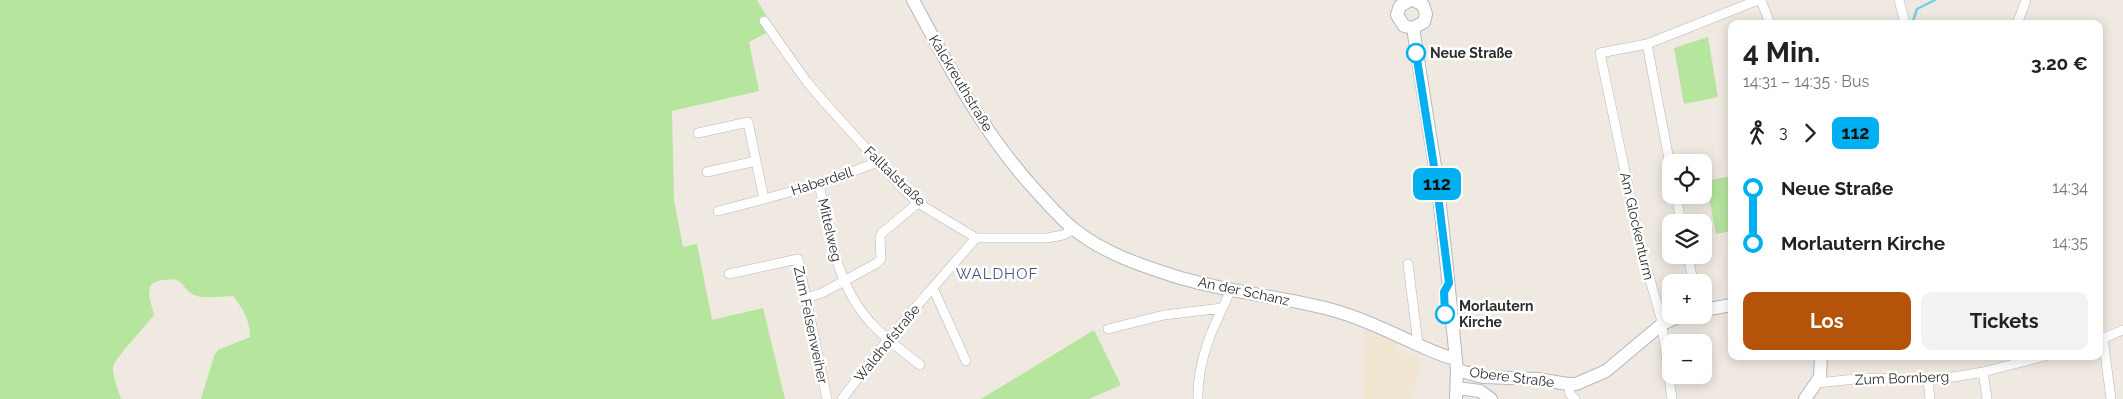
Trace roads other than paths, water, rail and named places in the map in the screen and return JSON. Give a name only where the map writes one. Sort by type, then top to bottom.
[{"type":"street","name":"Kalckreuthstraße","points":[[913,0],[968,102],[982,123],[1022,176],[1074,230]]},
{"type":"street","points":[[1411,0],[1423,5],[1426,14],[1424,22],[1414,28],[1404,26],[1397,15],[1400,6],[1411,0]]},
{"type":"street","points":[[1668,154],[1647,44],[1762,0],[1769,20]]},
{"type":"street","points":[[1899,0],[1905,20]]},
{"type":"street","points":[[2018,20],[2026,0]]},
{"type":"street","name":"Falltalstraße","points":[[764,22],[807,82],[878,162],[918,203],[976,238]]},
{"type":"street","points":[[1414,28],[1436,179],[1456,364],[1456,394],[1480,391],[1491,399]]},
{"type":"street","name":"Am Glockenturm","points":[[1647,44],[1600,53],[1642,252],[1662,324],[1662,336],[1672,399]]},
{"type":"street","points":[[698,133],[748,122],[764,199]]},
{"type":"street","points":[[707,172],[756,161]]},
{"type":"street","name":"Haberdell","points":[[718,211],[819,184],[878,162]]},
{"type":"street","name":"Mittelweg","points":[[819,184],[836,264],[853,300],[872,325],[920,365]]},
{"type":"street","points":[[806,298],[822,293],[877,263],[881,259],[880,237],[882,233],[918,203]]},
{"type":"street","points":[[976,238],[1047,238],[1063,235],[1074,230]]},
{"type":"street","name":"An der Schanz","points":[[1074,230],[1105,249],[1175,276],[1353,316],[1418,344],[1456,364]]},
{"type":"street","name":"Waldhofstraße","points":[[842,399],[888,339],[976,238]]},
{"type":"street","name":"Zum Felsenweiher","points":[[729,274],[798,260],[827,399]]},
{"type":"street","points":[[1408,264],[1418,344]]},
{"type":"street","name":"Waldhofstraße","points":[[933,288],[966,361]]},
{"type":"street","points":[[1198,399],[1199,376],[1203,357],[1231,290]]},
{"type":"street","points":[[1712,309],[1728,306]]},
{"type":"street","points":[[1108,329],[1164,315],[1222,308]]},
{"type":"street","name":"Obere Straße","points":[[1456,364],[1483,377],[1537,379],[1568,384],[1586,381],[1606,371],[1662,324]]},
{"type":"street","points":[[2103,338],[2123,330]]},
{"type":"street","points":[[2103,350],[2112,399]]},
{"type":"street","points":[[1804,399],[1817,383],[1822,371],[1821,360]]},
{"type":"street","name":"Zum Bornberg","points":[[1817,383],[1866,378],[1928,380],[1983,372],[2030,360]]},
{"type":"street","points":[[1983,372],[1986,399]]},
{"type":"street","points":[[1480,391],[1483,377]]},
{"type":"street","points":[[1928,380],[1930,399]]},
{"type":"street","name":"Obere Straße","points":[[1568,384],[1570,394],[1575,399]]},
{"type":"waterway","points":[[1913,20],[1917,9],[1935,0]]},
{"type":"place","name":"Neue Straße","points":[[1416,53]]},
{"type":"place","name":"Morlautern Kirche","points":[[1445,314]]},
{"type":"district","name":"WALDHOF","points":[[997,274]]}]
